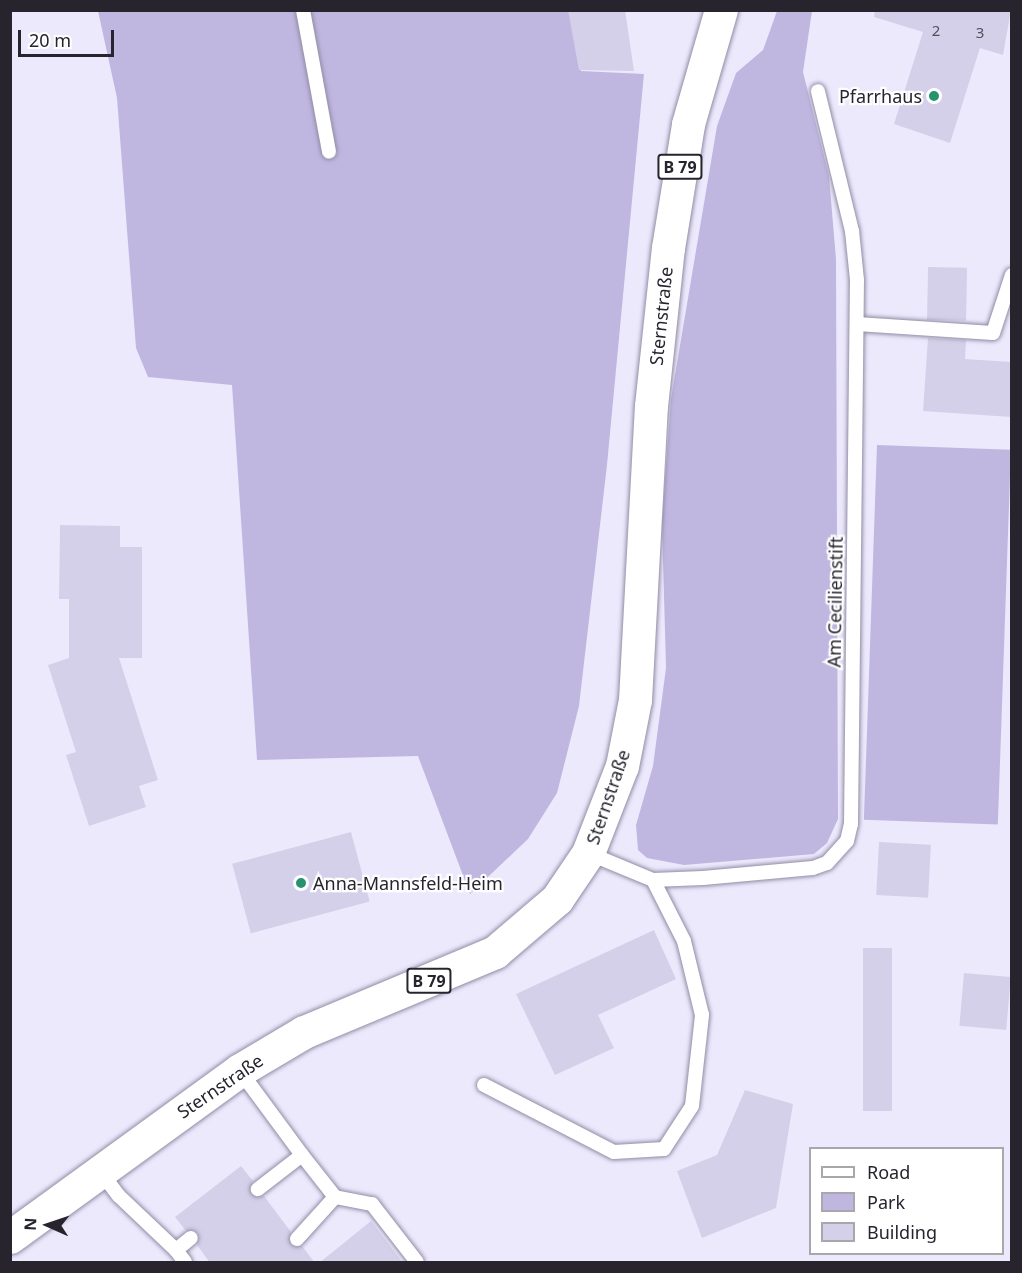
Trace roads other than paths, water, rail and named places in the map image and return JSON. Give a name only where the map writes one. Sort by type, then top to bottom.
[{"type":"main road","name":"Sternstraße","points":[[10,1237],[240,1070],[304,1032],[495,952],[557,899],[588,853],[622,766],[635,700],[651,406],[668,248],[688,124],[721,10]]},
{"type":"lane","points":[[303,10],[329,152]]},
{"type":"lane","name":"Am Cecilienstift","points":[[588,853],[653,880],[813,868],[827,863],[847,841],[851,824],[857,324],[852,231],[818,91]]},
{"type":"lane","points":[[857,324],[993,333],[1011,275]]},
{"type":"lane","points":[[484,1085],[614,1152],[664,1149],[692,1106],[702,1015],[684,941],[653,880]]},
{"type":"lane","points":[[240,1070],[334,1197],[372,1204],[417,1263]]},
{"type":"lane","points":[[258,1188],[302,1155]]},
{"type":"lane","points":[[100,1171],[119,1196],[176,1250],[185,1263]]},
{"type":"lane","points":[[297,1239],[334,1197]]},
{"type":"lane","points":[[176,1250],[192,1238]]},
{"type":"place","name":"Pfarrhaus","points":[[934,96]]},
{"type":"place","name":"Anna-Mannsfeld-Heim","points":[[301,883]]}]
